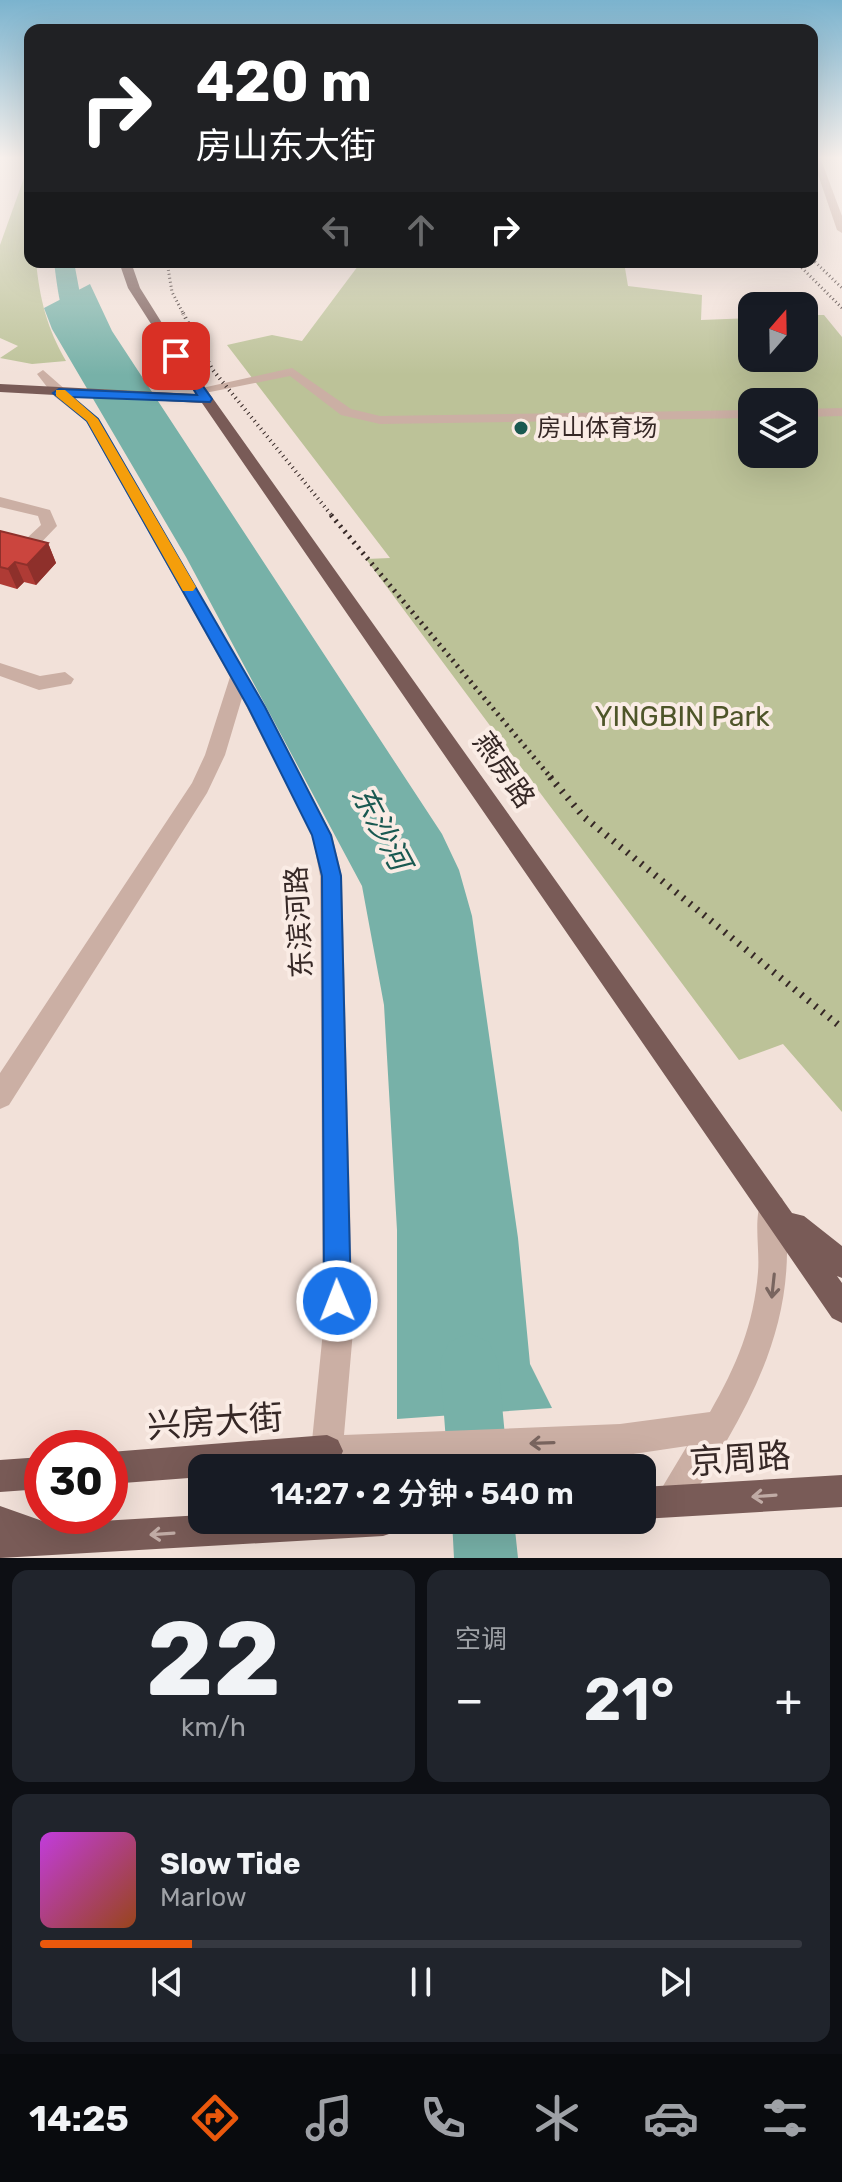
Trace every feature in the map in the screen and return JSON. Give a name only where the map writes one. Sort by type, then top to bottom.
[{"type":"main road","name":"燕房路","points":[[128,268],[153,320],[203,395],[842,1308]]},
{"type":"main road","points":[[0,379],[203,395]]},
{"type":"main road","points":[[0,388],[62,386]]},
{"type":"main road","points":[[772,1208],[842,1264]]},
{"type":"main road","name":"兴房大街","points":[[128,1467],[327,1451]]},
{"type":"main road","points":[[0,1476],[24,1474]]},
{"type":"main road","name":"京周路","points":[[656,1502],[842,1491]]},
{"type":"main road","points":[[0,1522],[54,1541]]},
{"type":"main road","points":[[0,1544],[188,1533]]},
{"type":"street","points":[[203,395],[292,372],[346,412],[380,420],[738,414]]},
{"type":"street","name":"东滨河路","points":[[62,386],[92,419],[239,677],[322,835],[331,876],[338,1331],[327,1451]]},
{"type":"street","points":[[818,413],[842,412]]},
{"type":"street","points":[[0,502],[45,513],[49,526],[29,545],[0,537]]},
{"type":"street","points":[[0,669],[39,683],[65,679]]},
{"type":"street","points":[[0,1096],[200,787],[215,755],[239,677]]},
{"type":"street","points":[[656,1502],[719,1426],[757,1353],[770,1313],[775,1262],[772,1208]]},
{"type":"street","points":[[327,1451],[620,1440],[719,1426]]},
{"type":"green space","points":[[5,230],[24,230],[24,268],[37,268],[45,313],[66,361],[32,364],[0,358],[18,346],[0,338],[0,245]]},
{"type":"green space","name":"YINGBIN Park","points":[[357,268],[625,268],[628,286],[702,295],[701,320],[738,319],[738,372],[818,372],[818,315],[824,315],[842,337],[842,1112],[783,1044],[739,1060],[366,559],[390,558],[227,345],[272,335],[302,341]]},
{"type":"water","points":[[90,284],[112,331],[442,834],[459,870],[472,916],[518,1238],[530,1364],[552,1408],[397,1419],[397,1230],[384,1005],[362,886],[186,557],[52,329],[44,308]]},
{"type":"building","points":[[0,531],[48,543],[27,565],[15,562],[8,569],[0,567]]},
{"type":"waterway","name":"东沙河","points":[[65,268],[73,315],[87,343]]},
{"type":"waterway","name":"东沙河","points":[[469,1362],[477,1454]]},
{"type":"waterway","name":"东沙河","points":[[484,1534],[486,1558]]},
{"type":"railway","points":[[818,265],[842,288]]},
{"type":"railway","points":[[168,268],[172,292],[184,315]]},
{"type":"railway","points":[[802,268],[842,308]]},
{"type":"railway","points":[[183,313],[212,369],[333,517]]},
{"type":"railway","points":[[331,515],[552,779]]},
{"type":"railway","points":[[550,777],[584,817],[842,1028]]},
{"type":"slow traffic","points":[[60,393],[92,419],[188,587]]},
{"type":"place","name":"房山体育场","points":[[521,428]]},
{"type":"route","points":[[176,356],[206,399],[59,393],[92,419],[256,707],[322,835],[331,876],[337,1301]]}]
